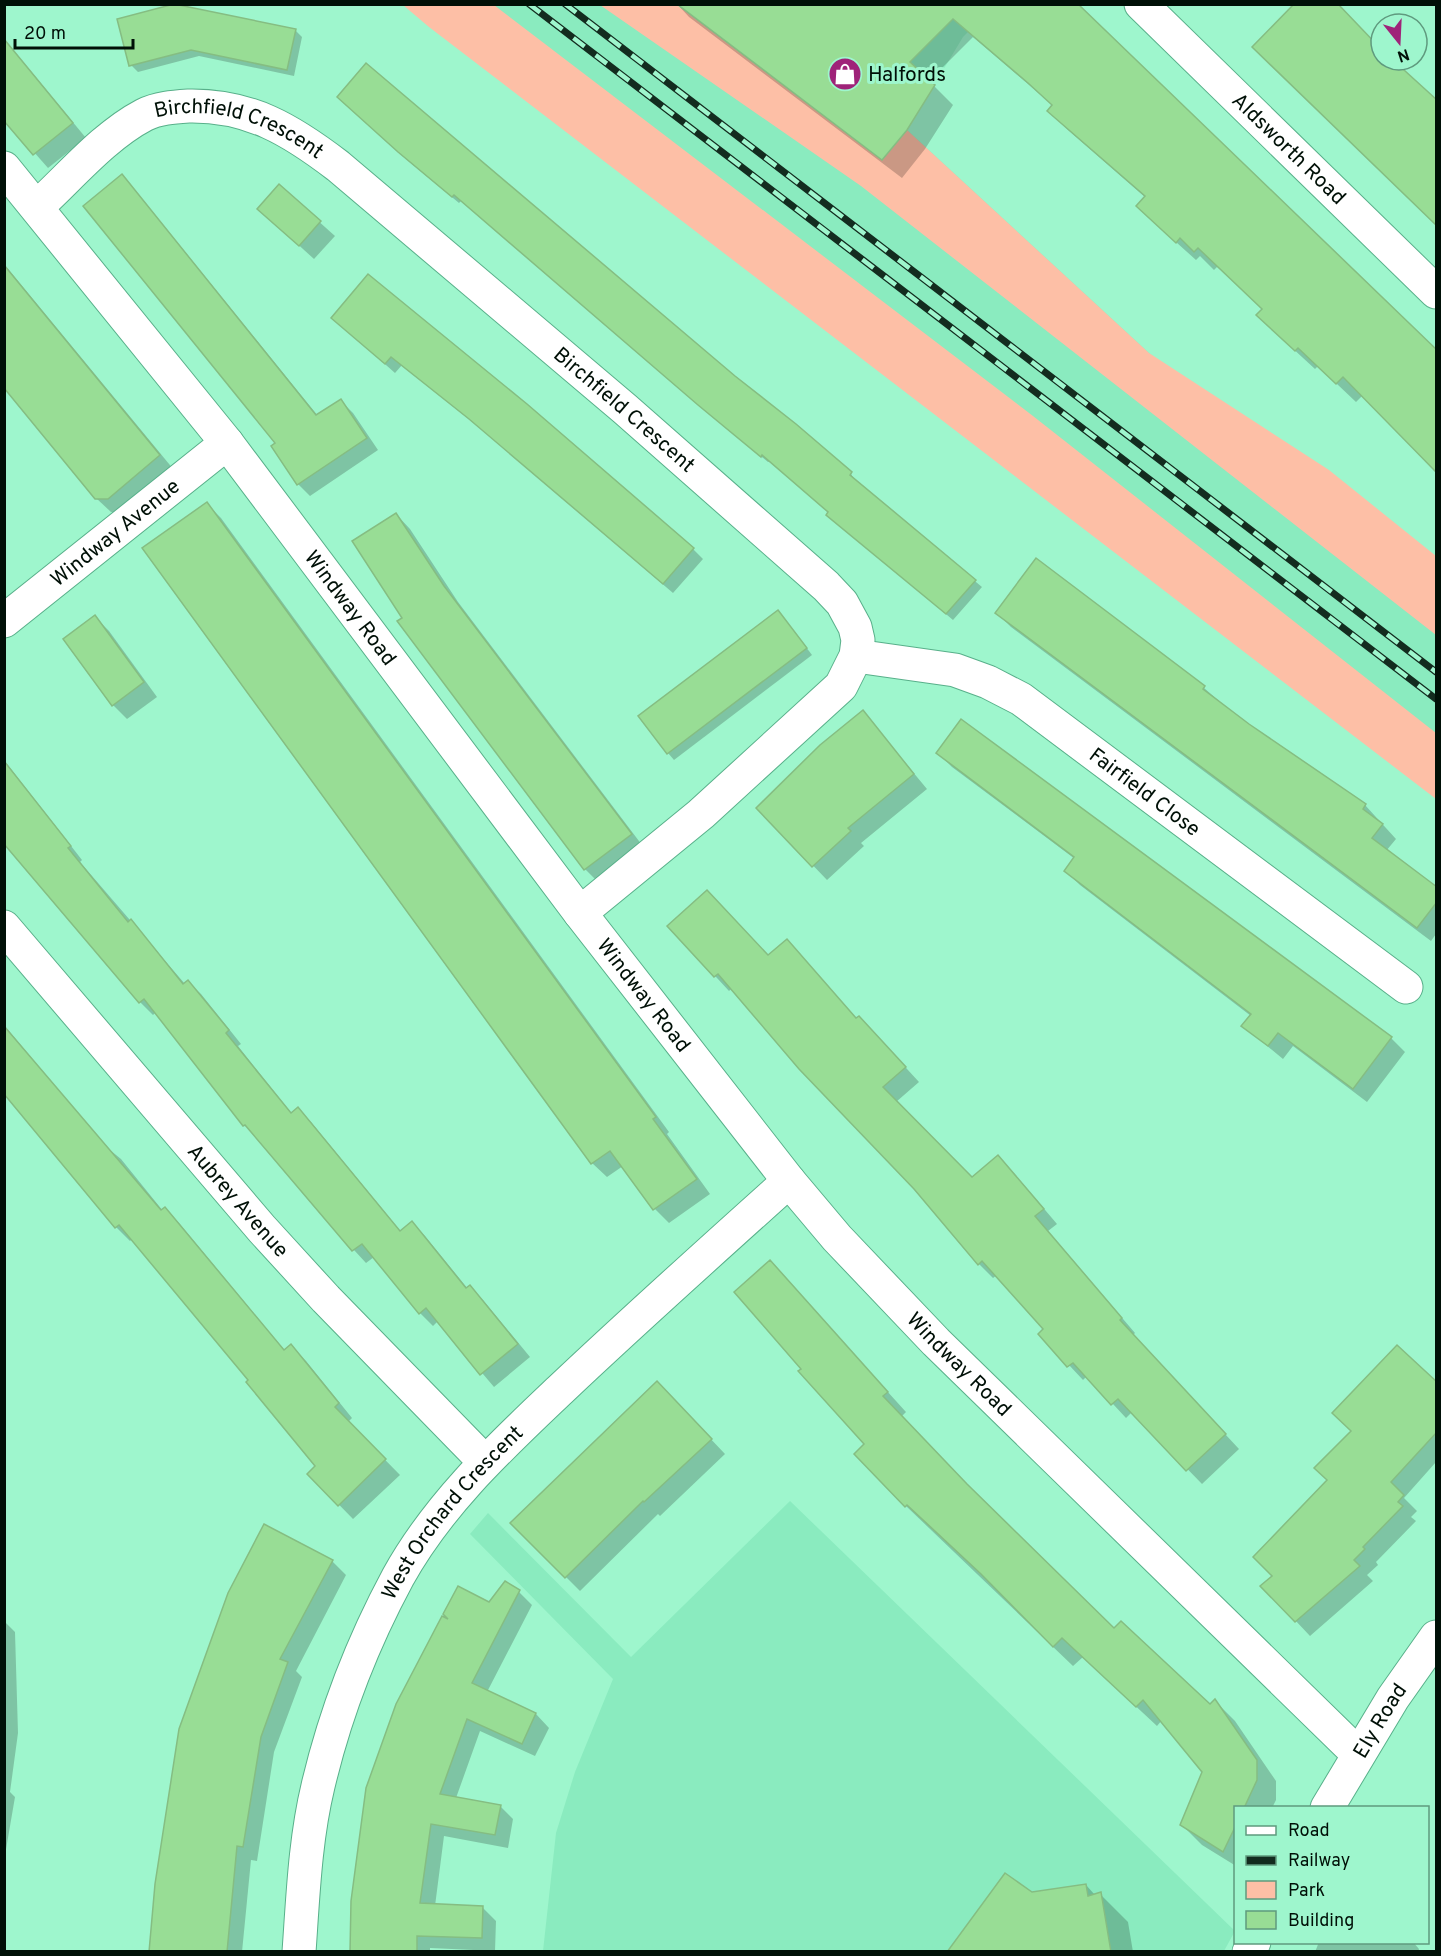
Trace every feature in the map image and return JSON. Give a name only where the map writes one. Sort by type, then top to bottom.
[{"type":"street","name":"Aldsworth Road","points":[[1141,4],[1437,292]]},
{"type":"street","name":"Birchfield Crescent","points":[[37,207],[121,130],[146,114],[162,109],[208,106],[240,110],[302,138],[625,409],[826,586],[842,603],[855,627],[858,640],[856,656],[841,686],[701,814],[580,913]]},
{"type":"street","name":"Windway Road","points":[[4,168],[227,443],[580,913],[789,1181],[837,1238],[936,1342],[1358,1754]]},
{"type":"street","name":"Windway Avenue","points":[[4,621],[227,443]]},
{"type":"street","name":"Fairfield Close","points":[[856,656],[955,670],[988,682],[1021,699],[1406,987]]},
{"type":"street","name":"Aubrey Avenue","points":[[4,927],[262,1229],[326,1299],[484,1462]]},
{"type":"street","name":"West Orchard Crescent","points":[[299,1952],[307,1857],[318,1787],[336,1723],[362,1653],[399,1575],[448,1503],[484,1462],[643,1311],[789,1181]]},
{"type":"street","name":"Ely Road","points":[[1328,1806],[1392,1698],[1437,1637]]},
{"type":"shaded area","points":[[453,5],[995,5],[963,37],[907,130],[1149,353],[1436,579],[1436,768]]},
{"type":"shaded area","points":[[790,1501],[1234,1930],[1234,1933],[1224,1951],[543,1951],[556,1833],[575,1772],[613,1679],[470,1534],[488,1513],[631,1657]]},
{"type":"green space","points":[[403,5],[494,5],[1033,416],[1436,733],[1436,799],[429,27]]},
{"type":"green space","points":[[600,5],[677,5],[882,160],[907,130],[1149,353],[1329,470],[1436,556],[1436,635],[861,186]]},
{"type":"building","points":[[174,4],[296,29],[287,70],[191,50],[129,66],[117,19]]},
{"type":"building","points":[[677,4],[1078,4],[1437,350],[1437,473],[1343,377],[1336,384],[1298,348],[1295,351],[1256,315],[1262,309],[1198,248],[1194,252],[1180,238],[1176,243],[1136,206],[1145,196],[1047,111],[1052,105],[953,19],[910,62],[935,85],[907,130],[882,160]]},
{"type":"building","points":[[1294,4],[1338,4],[1369,36],[1369,72],[1406,72],[1437,100],[1437,226],[1252,47]]},
{"type":"building","points":[[4,39],[73,123],[33,155],[4,121]]},
{"type":"building","points":[[366,63],[735,376],[796,424],[852,472],[850,475],[976,580],[946,614],[826,515],[828,512],[762,455],[761,457],[698,405],[454,195],[452,197],[398,152],[337,97]]},
{"type":"building","points":[[122,174],[316,415],[341,399],[367,438],[297,485],[271,446],[275,443],[83,206]]},
{"type":"building","points":[[279,184],[321,221],[299,246],[257,209]]},
{"type":"building","points":[[4,265],[160,455],[108,499],[95,499],[4,388]]},
{"type":"building","points":[[368,274],[527,404],[694,548],[663,584],[469,419],[391,357],[385,364],[331,318]]},
{"type":"building","points":[[207,502],[656,1117],[653,1119],[697,1179],[653,1210],[610,1151],[591,1164],[142,548]]},
{"type":"building","points":[[396,513],[444,586],[632,834],[584,870],[397,621],[402,618],[352,541]]},
{"type":"building","points":[[1036,558],[1205,686],[1203,689],[1249,724],[1366,804],[1363,809],[1383,824],[1372,838],[1437,887],[1437,902],[1417,928],[995,613]]},
{"type":"building","points":[[778,610],[807,648],[667,754],[638,716]]},
{"type":"building","points":[[95,615],[144,682],[112,706],[63,639]]},
{"type":"building","points":[[863,710],[914,774],[848,828],[851,831],[812,867],[756,808],[820,745]]},
{"type":"building","points":[[961,719],[1392,1037],[1353,1089],[1278,1033],[1268,1046],[1241,1026],[1251,1014],[1064,871],[1074,857],[936,753]]},
{"type":"building","points":[[4,761],[71,846],[68,848],[128,922],[131,919],[183,984],[188,980],[229,1030],[226,1033],[291,1113],[298,1107],[400,1231],[412,1221],[466,1288],[470,1285],[518,1344],[480,1375],[426,1308],[419,1314],[362,1244],[352,1251],[245,1125],[243,1126],[144,999],[139,1003],[4,844]]},
{"type":"building","points":[[707,890],[768,955],[787,939],[856,1018],[859,1016],[906,1067],[883,1087],[972,1177],[998,1155],[1044,1209],[1035,1216],[1122,1318],[1120,1320],[1226,1434],[1186,1471],[1118,1399],[1111,1405],[1073,1363],[1067,1367],[1038,1334],[1043,1329],[982,1261],[978,1265],[914,1189],[799,1069],[718,974],[714,977],[667,926]]},
{"type":"building","points":[[4,1026],[161,1210],[165,1207],[284,1350],[291,1344],[339,1403],[335,1407],[386,1459],[338,1506],[307,1474],[315,1466],[246,1382],[248,1380],[119,1225],[115,1228],[4,1094]]},
{"type":"building","points":[[770,1260],[888,1392],[883,1396],[967,1484],[1114,1628],[1121,1621],[1210,1704],[1215,1699],[1257,1760],[1257,1780],[1245,1806],[1234,1806],[1234,1829],[1223,1852],[1180,1825],[1202,1772],[1143,1700],[1136,1707],[1062,1638],[1053,1647],[981,1574],[907,1505],[905,1507],[854,1454],[864,1444],[798,1371],[801,1369],[734,1292]]},
{"type":"building","points":[[1397,1345],[1437,1382],[1437,1432],[1391,1482],[1404,1495],[1398,1502],[1403,1506],[1363,1547],[1365,1549],[1354,1560],[1360,1566],[1295,1622],[1260,1586],[1272,1576],[1253,1557],[1327,1480],[1314,1468],[1351,1431],[1332,1413]]},
{"type":"building","points":[[657,1381],[712,1439],[643,1501],[565,1578],[510,1523]]},
{"type":"building","points":[[264,1524],[333,1560],[280,1659],[288,1662],[261,1737],[243,1847],[237,1846],[227,1952],[149,1952],[155,1884],[179,1729],[228,1593]]},
{"type":"building","points":[[505,1581],[520,1590],[472,1683],[536,1713],[522,1744],[467,1719],[440,1794],[501,1805],[495,1835],[431,1824],[420,1903],[483,1906],[482,1938],[417,1936],[417,1952],[350,1952],[351,1901],[366,1788],[396,1704],[442,1616],[448,1619],[443,1614],[458,1586],[489,1602]]},
{"type":"building","points":[[1005,1873],[1032,1892],[1086,1884],[1088,1896],[1101,1892],[1111,1952],[947,1952]]},
{"type":"railway","points":[[529,4],[1436,699]]},
{"type":"railway","points":[[565,4],[1436,672]]},
{"type":"place","name":"Halfords","points":[[845,74]]}]
